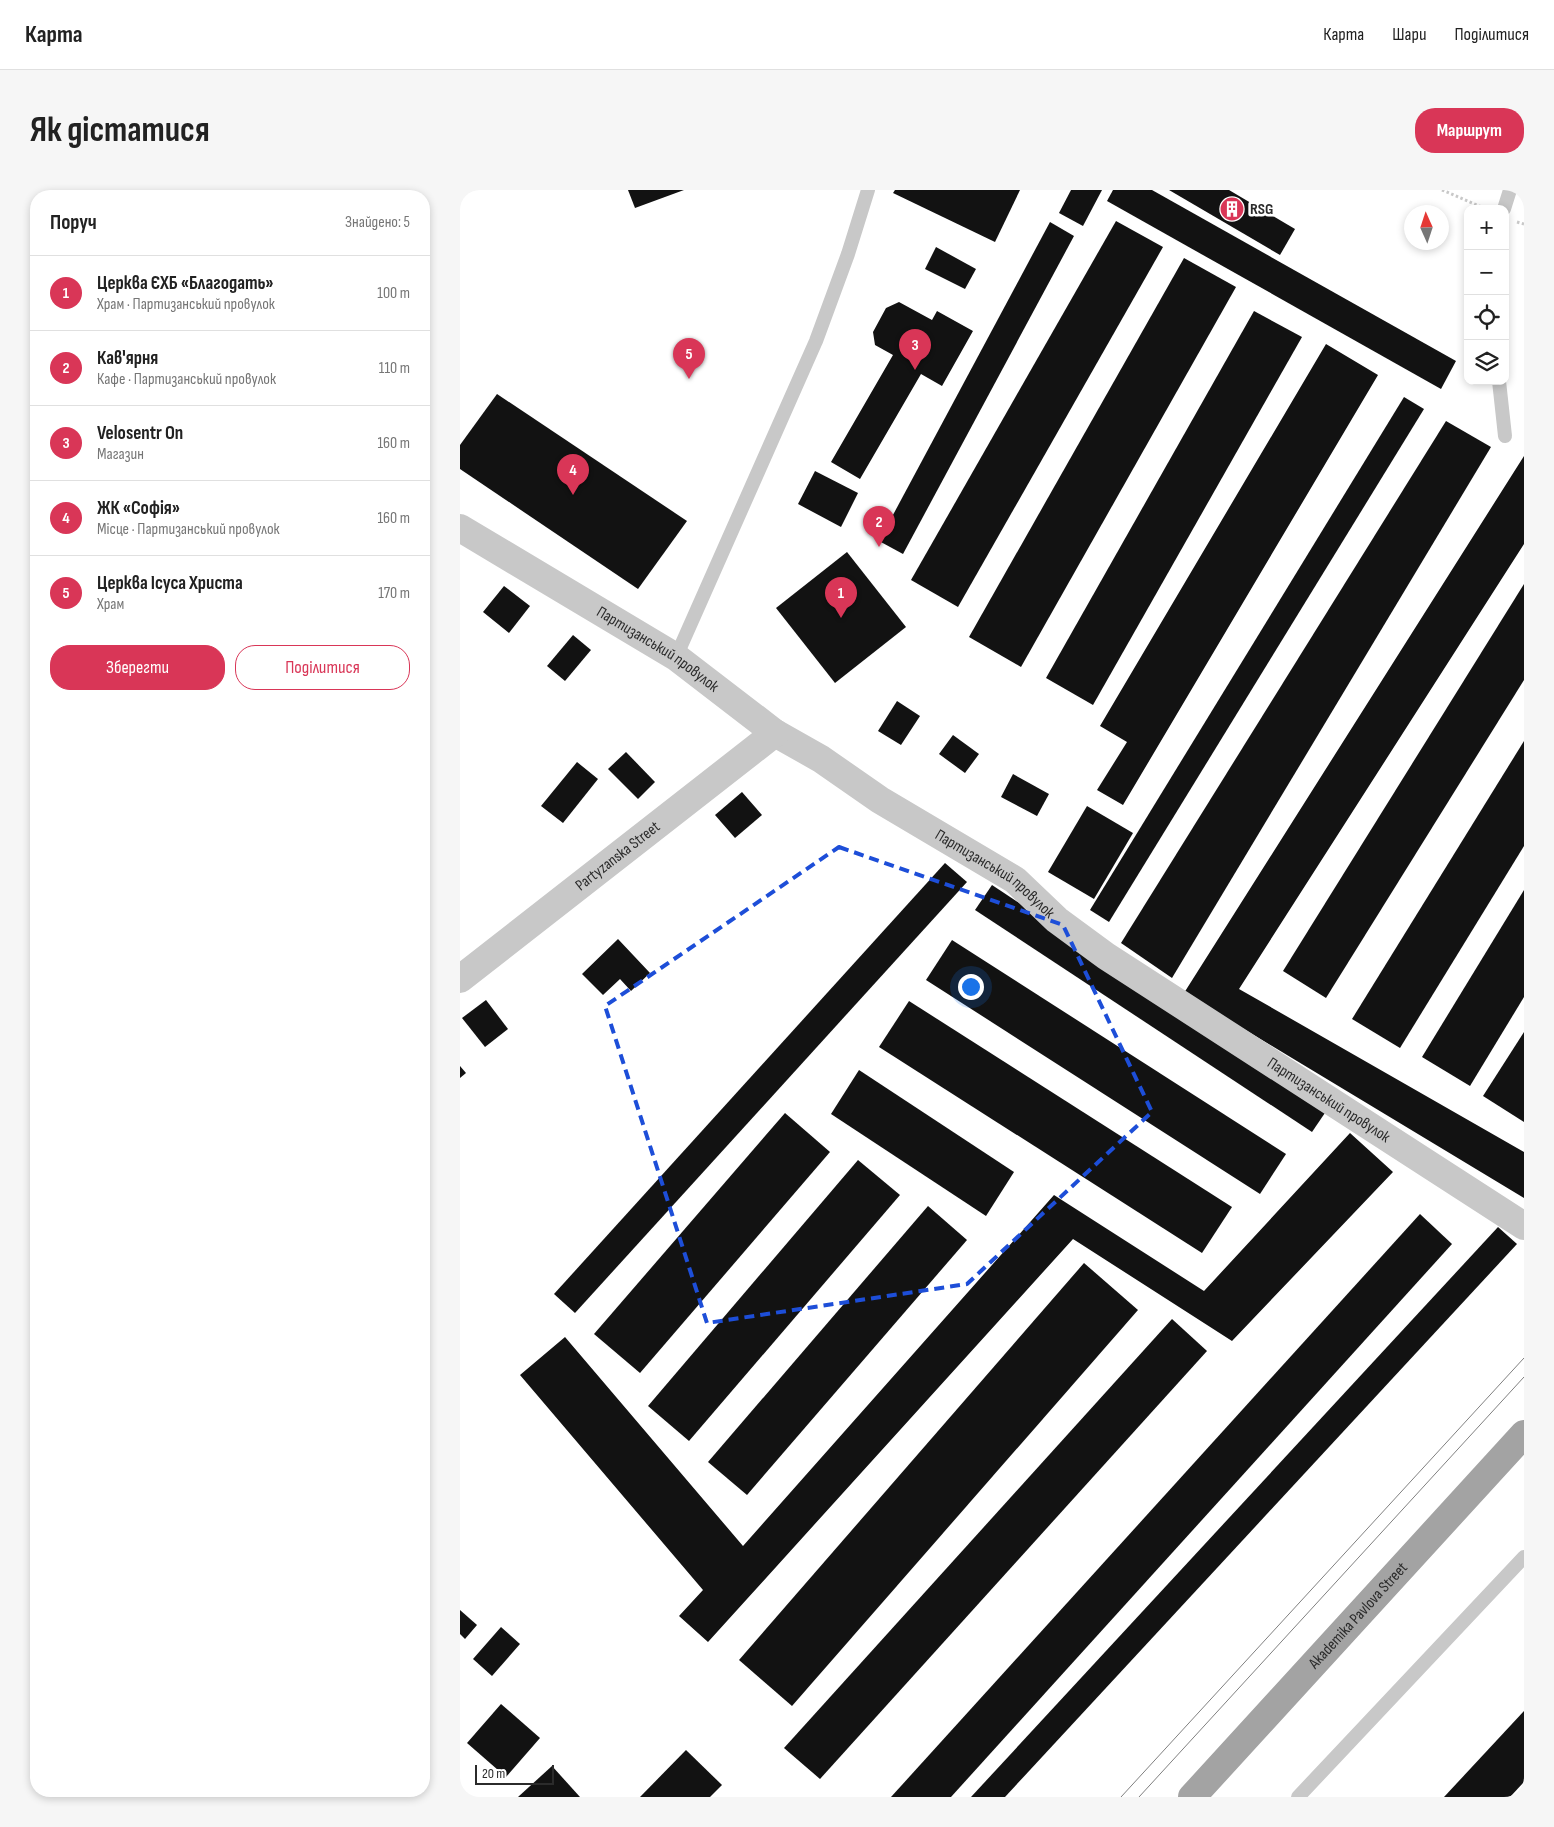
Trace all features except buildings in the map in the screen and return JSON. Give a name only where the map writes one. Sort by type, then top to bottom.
[{"type":"main road","name":"Akademika Pavlova Street","points":[[1192,1797],[1524,1434]]},
{"type":"street","name":"Партизанський провулок","points":[[460,528],[676,657],[775,732],[821,759],[880,800],[1015,880],[1057,920],[1106,956],[1524,1226]]},
{"type":"street","name":"Partyzanska Street","points":[[460,979],[775,732]]},
{"type":"lane","points":[[676,657],[816,341],[848,254],[868,190]]},
{"type":"lane","points":[[1505,205],[1510,190]]},
{"type":"lane","points":[[1499,385],[1505,436]]},
{"type":"lane","points":[[1298,1797],[1524,1557]]},
{"type":"path","points":[[1442,190],[1477,205]]},
{"type":"highlighted area","points":[[839,847],[1063,925],[1152,1112],[967,1284],[707,1323],[605,1006]]},
{"type":"tram line","points":[[1121,1797],[1524,1358]]},
{"type":"tram line","points":[[1139,1797],[1524,1377]]},
{"type":"place","name":"RSG","points":[[1232,209]]},
{"type":"place","name":"Velosentr On","points":[[915,370]]},
{"type":"place","name":"Церква Ісуса Христа","points":[[689,379]]},
{"type":"place","name":"ЖК «Софія»","points":[[573,495]]},
{"type":"place","name":"Кав'ярня","points":[[879,547]]},
{"type":"place","name":"Церква ЄХБ «Благодать»","points":[[841,618]]}]
